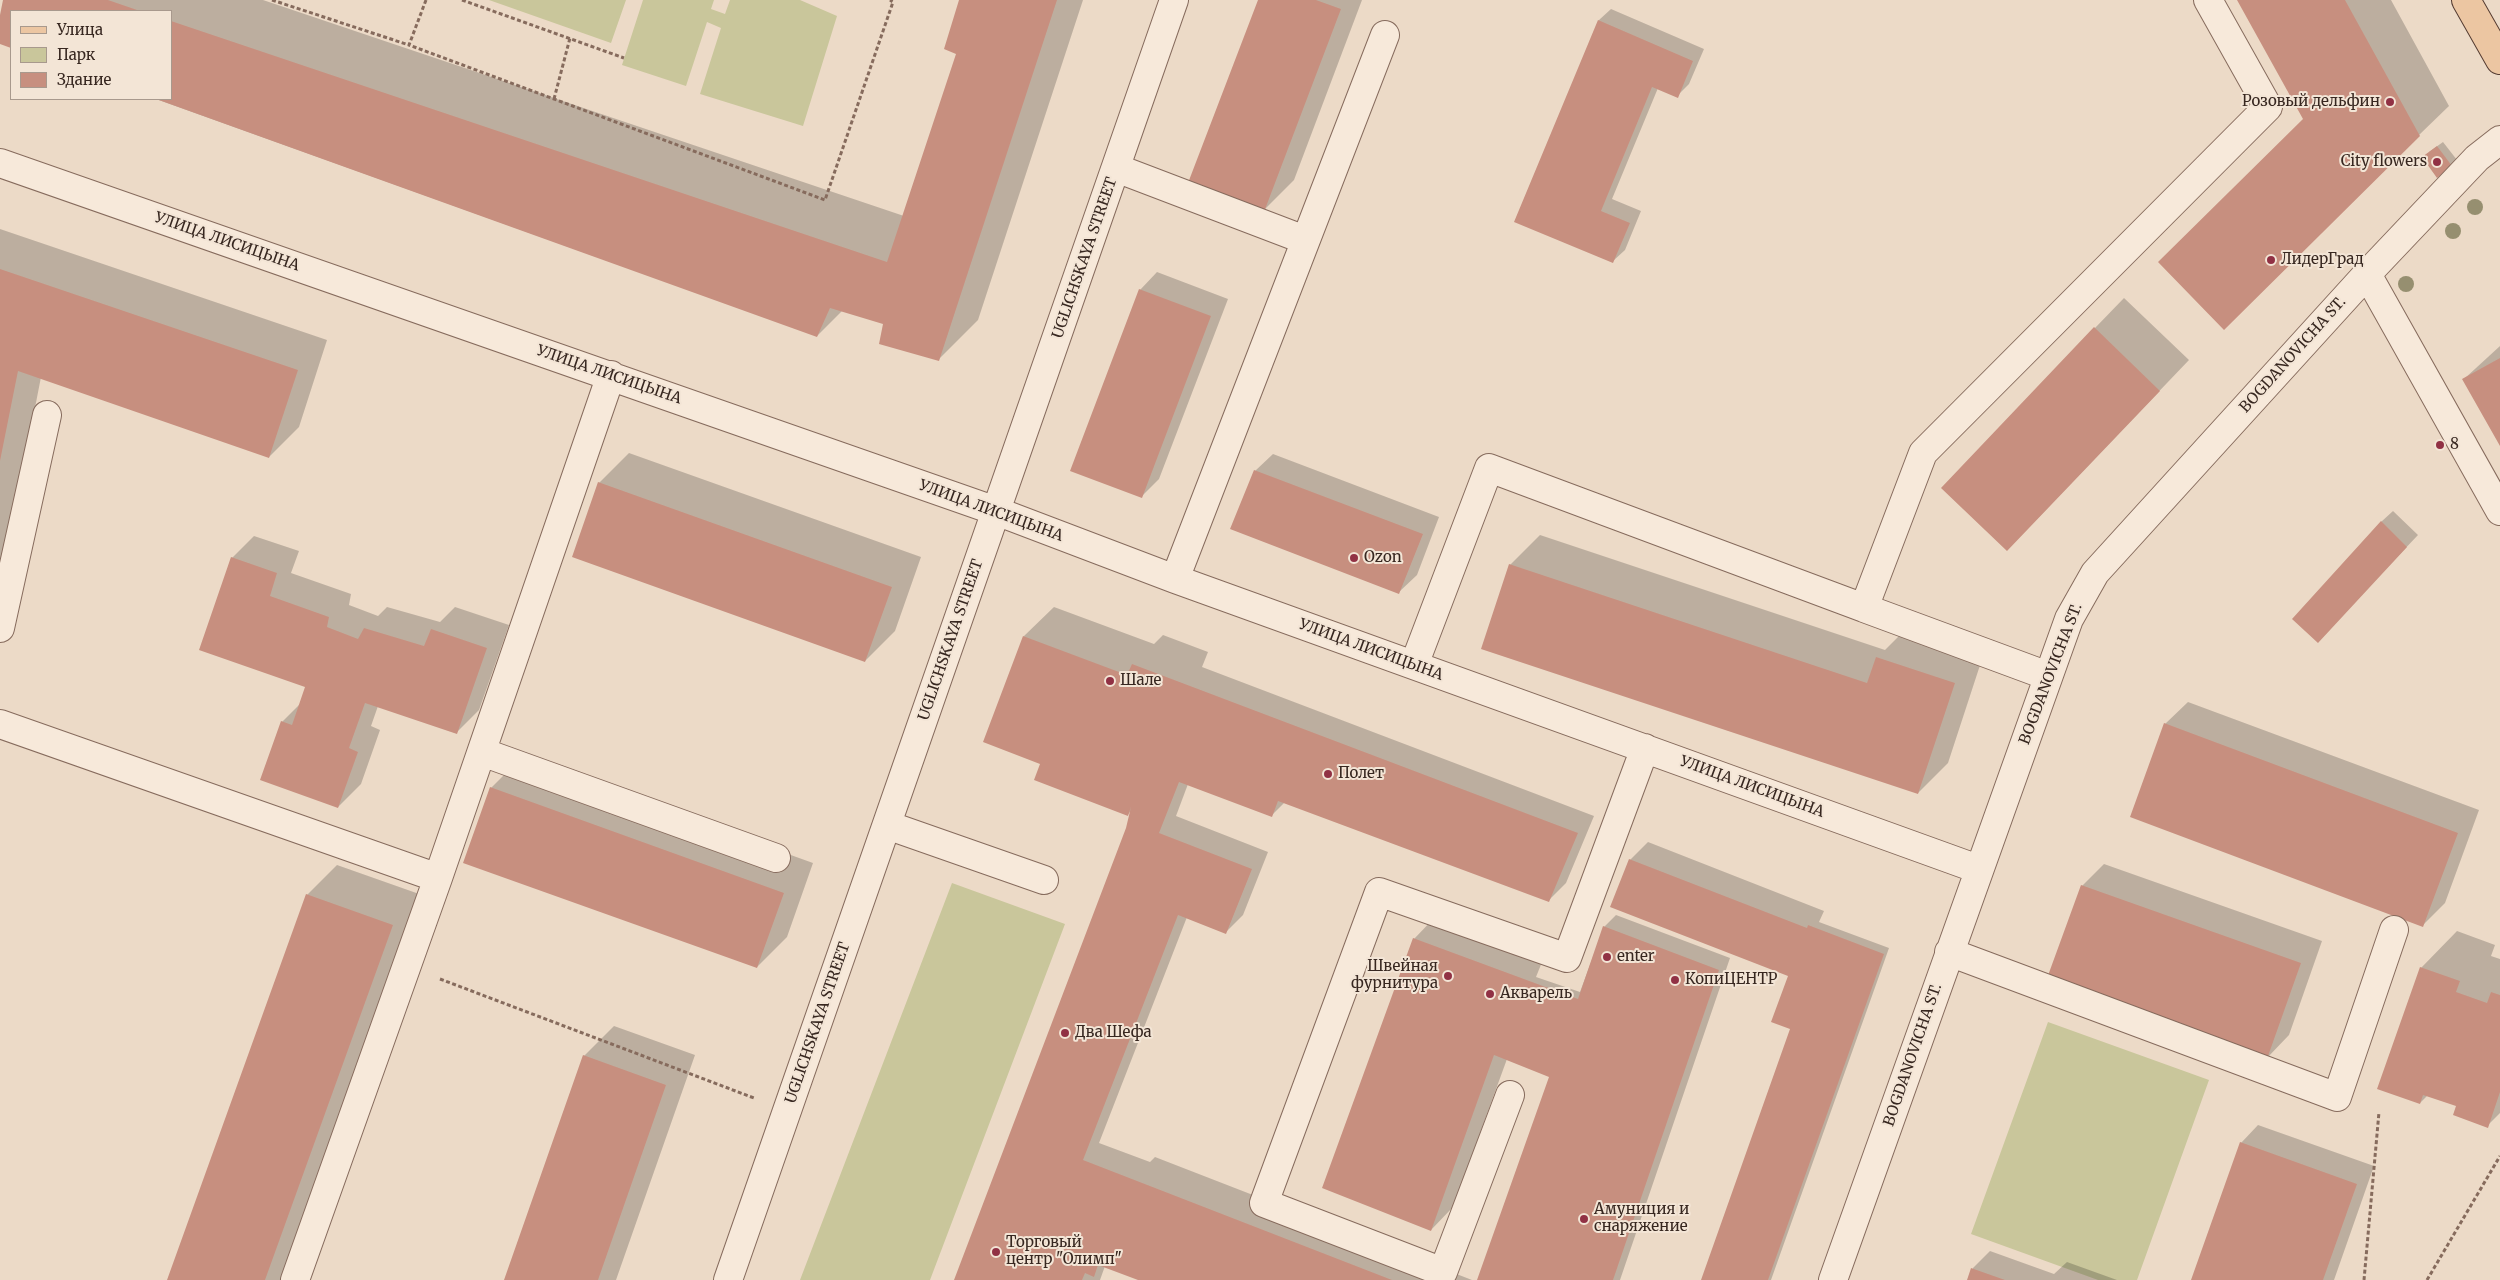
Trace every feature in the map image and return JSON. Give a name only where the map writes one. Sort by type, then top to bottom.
[{"type":"main road","points":[[2466,0],[2500,60]]},
{"type":"street","name":"UGLICHSKAYA STREET","points":[[728,1280],[1174,0]]},
{"type":"street","points":[[1864,608],[1923,453],[2268,107],[2208,0]]},
{"type":"street","points":[[1176,579],[1385,36]]},
{"type":"street","name":"BOGDANOVICHA ST.","points":[[1833,1280],[1978,869],[2069,619],[2095,573],[2367,274],[2477,158],[2500,140]]},
{"type":"street","name":"УЛИЦА ЛИСИЦЫНА","points":[[0,163],[996,511],[1176,579],[1978,869]]},
{"type":"street","points":[[1116,168],[1305,240]]},
{"type":"street","points":[[2367,274],[2500,511]]},
{"type":"street","points":[[295,1280],[438,878],[611,376]]},
{"type":"street","points":[[0,628],[47,415]]},
{"type":"street","points":[[1414,665],[1489,468],[2048,676]]},
{"type":"street","points":[[0,724],[438,878]]},
{"type":"street","points":[[1510,1095],[1443,1272],[1264,1203],[1379,892],[1567,958],[1644,748]]},
{"type":"street","points":[[482,752],[776,858]]},
{"type":"street","points":[[887,825],[1044,880]]},
{"type":"street","points":[[1949,952],[2337,1096],[2394,930]]},
{"type":"path","points":[[272,0],[284,2],[409,45],[825,200],[893,2],[890,0]]},
{"type":"path","points":[[409,45],[426,0]]},
{"type":"path","points":[[462,0],[624,58]]},
{"type":"path","points":[[554,99],[570,38]]},
{"type":"path","points":[[407,966],[787,1111]]},
{"type":"path","points":[[2364,1280],[2379,1112]]},
{"type":"path","points":[[2427,1280],[2500,1156]]},
{"type":"green space","points":[[489,0],[626,0],[611,43]]},
{"type":"green space","points":[[643,0],[714,0],[711,9],[725,14],[730,0],[800,0],[837,16],[803,126],[700,94],[721,28],[707,22],[686,86],[622,65]]},
{"type":"green space","points":[[952,883],[1065,924],[930,1280],[800,1280]]},
{"type":"green space","points":[[2048,1022],[2209,1080],[2137,1280],[2098,1280],[1971,1234]]},
{"type":"building","points":[[3,0],[108,0],[137,10],[10,10],[10,48],[0,44],[0,15]]},
{"type":"building","points":[[959,0],[1057,0],[939,361],[879,344],[883,324],[830,308],[817,337],[159,100],[172,100],[172,21],[887,262],[956,54],[944,49]]},
{"type":"building","points":[[1258,0],[1316,0],[1341,9],[1264,212],[1188,183]]},
{"type":"building","points":[[2237,0],[2345,0],[2420,136],[2224,330],[2158,262],[2303,119]]},
{"type":"building","points":[[1598,20],[1693,61],[1678,98],[1652,87],[1601,211],[1630,223],[1613,263],[1514,222]]},
{"type":"building","name":"City flowers","points":[[2437,146],[2452,166],[2437,178],[2422,157]]},
{"type":"building","points":[[0,269],[298,370],[269,458],[18,371],[0,461]]},
{"type":"building","points":[[1139,289],[1211,316],[1142,498],[1070,471]]},
{"type":"building","points":[[2094,327],[2160,391],[2007,551],[1941,488]]},
{"type":"building","points":[[2500,358],[2500,446],[2462,379]]},
{"type":"building","points":[[1254,470],[1423,534],[1399,594],[1230,529]]},
{"type":"building","points":[[598,482],[892,587],[865,662],[572,557]]},
{"type":"building","points":[[2381,521],[2407,547],[2318,643],[2292,619]]},
{"type":"building","points":[[231,557],[277,573],[270,596],[329,617],[327,627],[358,639],[364,628],[424,646],[431,629],[487,648],[457,734],[365,703],[349,748],[358,752],[338,808],[260,780],[281,721],[292,725],[305,687],[199,650]]},
{"type":"building","points":[[1509,564],[1867,683],[1876,657],[1955,683],[1918,794],[1481,649]]},
{"type":"building","points":[[1023,636],[1127,675],[1132,664],[1578,833],[1549,902],[1278,801],[1272,817],[1179,782],[1159,833],[1252,869],[1226,934],[1178,915],[1083,1160],[1392,1280],[1138,1280],[1098,1265],[1094,1277],[1085,1273],[1082,1280],[954,1280],[1126,828],[1131,807],[1128,816],[1034,780],[1040,764],[983,742]]},
{"type":"building","points":[[2164,723],[2458,833],[2423,927],[2130,817]]},
{"type":"building","points":[[490,787],[784,893],[757,968],[463,863]]},
{"type":"building","points":[[1629,859],[1807,928],[1808,925],[1884,954],[1768,1280],[1701,1280],[1790,1029],[1771,1022],[1788,976],[1610,907]]},
{"type":"building","points":[[2081,885],[2301,963],[2267,1059],[2046,981]]},
{"type":"building","points":[[306,894],[393,925],[265,1280],[167,1280]]},
{"type":"building","points":[[1603,926],[1719,970],[1613,1280],[1477,1280],[1549,1077],[1494,1055],[1431,1231],[1322,1188],[1413,938],[1578,999]]},
{"type":"building","points":[[2420,967],[2460,981],[2456,992],[2487,1003],[2491,992],[2500,995],[2500,1092],[2488,1128],[2453,1115],[2456,1106],[2423,1095],[2420,1104],[2377,1089]]},
{"type":"building","points":[[583,1055],[666,1085],[598,1280],[504,1280]]},
{"type":"building","points":[[2240,1142],[2357,1184],[2323,1280],[2191,1280]]},
{"type":"building","points":[[1971,1268],[2005,1280],[1967,1280]]},
{"type":"place","name":"Розовый дельфин","points":[[2390,102]]},
{"type":"place","name":"City flowers","points":[[2437,162]]},
{"type":"place","name":"ЛидерГрад","points":[[2271,260]]},
{"type":"place","name":"8","points":[[2440,445]]},
{"type":"place","name":"Ozon","points":[[1354,558]]},
{"type":"place","name":"Шале","points":[[1110,681]]},
{"type":"place","name":"Полет","points":[[1328,774]]},
{"type":"place","name":"enter","points":[[1607,957]]},
{"type":"place","name":"Швейная фурнитура","points":[[1448,976]]},
{"type":"place","name":"КопиЦЕНТР","points":[[1675,980]]},
{"type":"place","name":"Акварель","points":[[1490,994]]},
{"type":"place","name":"Два Шефа","points":[[1065,1033]]},
{"type":"place","name":"Амуниция и снаряжение","points":[[1584,1219]]},
{"type":"place","name":"Торговый центр \"Олимп\"","points":[[996,1252]]}]
